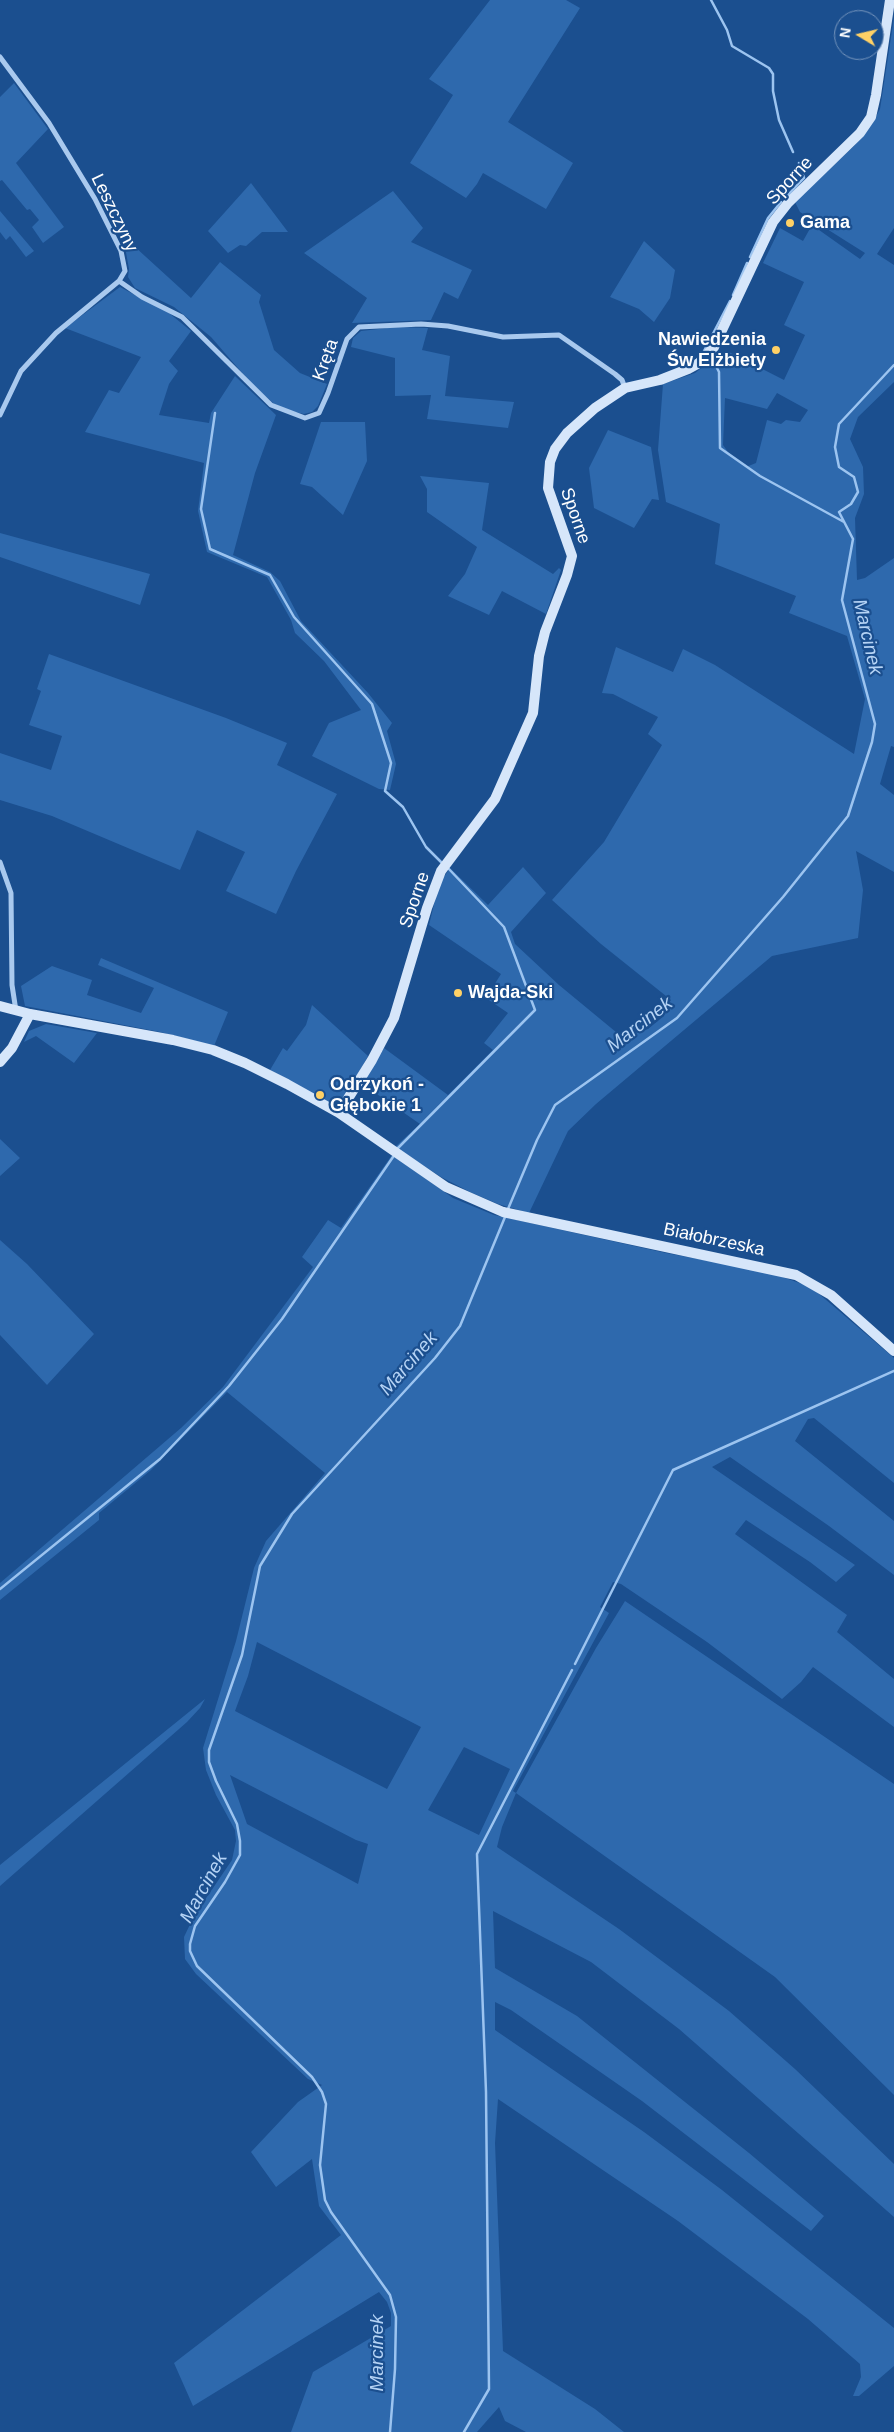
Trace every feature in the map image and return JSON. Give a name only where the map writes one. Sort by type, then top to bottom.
[{"type":"street","name":"Sporne","points":[[341,1110],[372,1060],[394,1018],[427,908],[445,865],[495,798],[533,713],[539,656],[545,632],[567,575],[572,556],[548,488],[550,462],[555,449],[567,432],[595,408],[625,388],[660,380],[688,369],[699,363],[714,347],[773,222],[786,205],[866,124],[874,108],[890,0]]},
{"type":"street","name":"Leszczyny","points":[[0,57],[49,123],[102,212],[121,251],[125,271],[119,281],[56,333],[21,371],[0,415]]},
{"type":"street","name":"Kręta","points":[[119,281],[142,297],[182,317],[271,406],[305,418],[319,413],[328,394],[347,339],[359,327],[421,324],[448,326],[502,337],[559,335],[622,380],[625,388]]},
{"type":"street","points":[[0,862],[11,892],[11,977],[16,1011]]},
{"type":"street","name":"Białobrzeska","points":[[0,1006],[30,1014],[173,1040],[213,1050],[341,1110],[446,1187],[507,1213],[796,1275],[831,1295],[894,1351]]},
{"type":"street","points":[[0,1062],[12,1048],[30,1014]]},
{"type":"shaded area","points":[[490,0],[566,0],[580,8],[508,122],[573,163],[546,209],[483,173],[466,198],[410,163],[453,95],[429,79]]},
{"type":"shaded area","points":[[894,18],[894,228],[877,254],[894,265],[894,382],[858,417],[850,439],[863,467],[864,494],[855,518],[857,580],[865,578],[894,558],[894,747],[891,746],[880,784],[894,795],[894,872],[856,851],[863,890],[858,938],[772,956],[596,1104],[568,1131],[529,1213],[498,1204],[441,1177],[395,1147],[420,1124],[361,1083],[384,1048],[448,1095],[493,1050],[484,1043],[508,1013],[486,998],[501,974],[429,925],[439,884],[450,868],[488,905],[523,867],[546,893],[511,932],[515,944],[559,985],[622,1037],[648,1029],[664,1016],[663,1011],[671,1000],[601,944],[552,900],[604,842],[662,745],[648,734],[658,717],[613,694],[602,693],[616,647],[673,672],[683,649],[715,665],[854,754],[865,699],[847,636],[789,613],[796,596],[715,564],[720,524],[666,502],[658,450],[663,384],[695,373],[708,363],[714,353],[723,357],[727,351],[784,380],[805,335],[784,325],[804,282],[763,263],[780,228],[803,241],[812,225],[860,259],[865,253],[800,212],[795,202],[854,146],[872,124],[880,109]],"holes":[[[777,393],[808,410],[800,422],[786,420],[781,424],[767,420],[756,463],[746,467],[728,452],[723,445],[725,398],[767,409]]]},
{"type":"shaded area","points":[[14,83],[48,129],[16,163],[64,227],[43,243],[32,227],[39,220],[30,209],[27,210],[2,180],[0,181],[0,97]]},
{"type":"shaded area","points":[[251,183],[288,232],[262,232],[246,246],[240,245],[228,253],[208,231]]},
{"type":"shaded area","points":[[393,191],[423,228],[411,242],[472,270],[458,299],[444,292],[431,320],[352,323],[367,298],[304,253]]},
{"type":"shaded area","points":[[0,211],[34,251],[26,257],[10,236],[6,240],[0,232]]},
{"type":"shaded area","points":[[123,236],[191,298],[220,262],[261,295],[259,302],[274,350],[300,373],[327,384],[318,406],[312,412],[304,414],[286,410],[273,403],[250,382],[211,337],[174,307],[135,288],[128,277],[129,269]]},
{"type":"shaded area","points":[[644,241],[675,270],[670,298],[654,322],[639,309],[610,297]]},
{"type":"shaded area","points":[[120,287],[169,313],[191,331],[169,361],[178,371],[169,384],[159,415],[209,423],[211,413],[235,376],[276,415],[255,473],[233,555],[270,572],[280,581],[301,621],[368,693],[392,723],[387,731],[396,764],[390,790],[379,789],[312,756],[329,723],[361,710],[324,661],[295,633],[291,620],[267,577],[207,552],[198,511],[204,463],[85,432],[109,390],[119,393],[141,357],[65,328]]},
{"type":"shaded area","points":[[396,327],[428,328],[422,350],[450,356],[445,396],[514,402],[508,428],[427,419],[431,395],[395,396],[395,358],[351,347],[353,338],[361,331]]},
{"type":"shaded area","points":[[321,422],[365,422],[367,461],[343,515],[312,487],[300,484]]},
{"type":"shaded area","points":[[608,430],[651,447],[659,500],[652,499],[634,528],[594,508],[589,468]]},
{"type":"shaded area","points":[[420,476],[489,483],[482,530],[553,574],[559,568],[561,570],[546,614],[502,591],[489,615],[448,596],[465,574],[477,547],[427,512],[427,489]]},
{"type":"shaded area","points":[[0,533],[150,574],[140,605],[0,557]]},
{"type":"shaded area","points":[[49,654],[226,718],[287,743],[277,765],[337,794],[296,871],[276,914],[226,891],[245,852],[197,830],[180,870],[52,816],[0,800],[0,753],[51,770],[62,736],[29,725],[41,691],[37,689]]},
{"type":"shaded area","points":[[101,958],[228,1012],[214,1046],[160,1032],[25,1006],[21,986],[52,966],[92,980],[87,995],[141,1013],[154,988],[98,965]]},
{"type":"shaded area","points":[[312,1005],[368,1056],[344,1099],[330,1103],[270,1070],[283,1048],[287,1051],[306,1025]]},
{"type":"shaded area","points":[[46,1024],[97,1033],[74,1063],[36,1036],[24,1042],[29,1031]]},
{"type":"shaded area","points":[[0,1139],[20,1158],[0,1176]]},
{"type":"shaded area","points":[[392,1155],[453,1198],[494,1215],[666,1253],[768,1272],[811,1287],[894,1358],[894,1483],[814,1418],[808,1419],[795,1441],[894,1521],[894,1575],[829,1526],[730,1457],[712,1467],[855,1565],[836,1582],[810,1562],[746,1520],[735,1534],[847,1615],[837,1632],[894,1679],[894,1727],[813,1667],[801,1682],[782,1699],[707,1642],[621,1584],[613,1582],[600,1607],[609,1613],[513,1791],[516,1793],[502,1827],[497,1847],[619,1929],[729,2011],[795,2069],[894,2164],[894,2217],[679,2029],[591,1962],[493,1911],[495,1968],[577,2016],[749,2153],[824,2216],[811,2231],[642,2101],[511,2010],[495,2002],[495,2030],[644,2132],[722,2190],[894,2328],[894,2366],[859,2396],[853,2396],[861,2377],[860,2364],[808,2319],[678,2221],[498,2099],[495,2143],[503,2351],[595,2409],[624,2432],[526,2432],[505,2421],[499,2407],[477,2432],[291,2432],[313,2372],[391,2326],[391,2313],[387,2302],[379,2292],[193,2406],[174,2363],[341,2235],[319,2206],[312,2159],[276,2187],[251,2152],[298,2102],[322,2085],[308,2079],[196,1974],[185,1959],[184,1937],[194,1916],[232,1860],[236,1841],[235,1830],[216,1795],[206,1770],[203,1748],[236,1641],[254,1568],[266,1541],[325,1473],[227,1392],[151,1470],[99,1513],[99,1520],[0,1600],[0,1583],[181,1428],[223,1387],[313,1267],[302,1257],[328,1220],[341,1228]],"holes":[[[257,1642],[421,1727],[387,1789],[235,1711],[248,1676]],[[464,1747],[510,1769],[479,1835],[428,1810]],[[230,1775],[356,1840],[368,1844],[358,1884],[247,1824]]]},
{"type":"shaded area","points":[[0,1240],[27,1264],[94,1334],[47,1385],[0,1335]]},
{"type":"shaded area","points":[[625,1601],[894,1784],[894,2095],[775,1977],[516,1793],[596,1648]]},
{"type":"shaded area","points":[[205,1699],[200,1708],[187,1722],[0,1886],[0,1865]]},
{"type":"waterway","points":[[711,0],[727,30],[732,46],[769,68],[773,74],[773,91],[779,120],[793,152]]},
{"type":"waterway","points":[[786,197],[804,178],[799,163]]},
{"type":"waterway","points":[[750,257],[768,218],[781,202]]},
{"type":"waterway","points":[[733,295],[747,263]]},
{"type":"waterway","points":[[704,351],[730,301]]},
{"type":"waterway","points":[[713,360],[719,372],[720,448],[760,476],[844,522]]},
{"type":"waterway","name":"Marcinek","points":[[508,1209],[537,1140],[555,1105],[677,1018],[783,897],[848,816],[872,742],[875,724],[842,600],[853,539],[839,512],[851,504],[858,492],[854,477],[839,467],[835,447],[839,424],[894,365]]},
{"type":"waterway","points":[[215,413],[201,509],[210,549],[270,575],[294,617],[372,704],[391,763],[385,791],[403,807],[426,847],[443,864]]},
{"type":"waterway","points":[[398,1148],[535,1010],[504,927],[447,867]]},
{"type":"waterway","points":[[0,1589],[160,1459],[229,1386],[282,1319],[393,1157]]},
{"type":"waterway","name":"Marcinek","points":[[390,2432],[395,2369],[396,2317],[390,2295],[331,2212],[325,2200],[320,2165],[326,2104],[322,2092],[312,2077],[197,1966],[190,1951],[190,1944],[195,1926],[225,1882],[240,1855],[237,1824],[216,1781],[209,1762],[209,1750],[242,1655],[260,1566],[292,1514],[435,1358],[460,1326],[505,1217]]},
{"type":"waterway","points":[[575,1664],[673,1470],[894,1371]]},
{"type":"waterway","points":[[464,2432],[489,2389],[486,2092],[477,1854],[572,1670]]},
{"type":"place","name":"Gama","points":[[790,223]]},
{"type":"place","name":"Nawiedzenia Św Elżbiety","points":[[776,350]]},
{"type":"place","name":"Wajda-Ski","points":[[458,993]]},
{"type":"place","name":"Odrzykoń - Głębokie 1","points":[[320,1095]]}]
